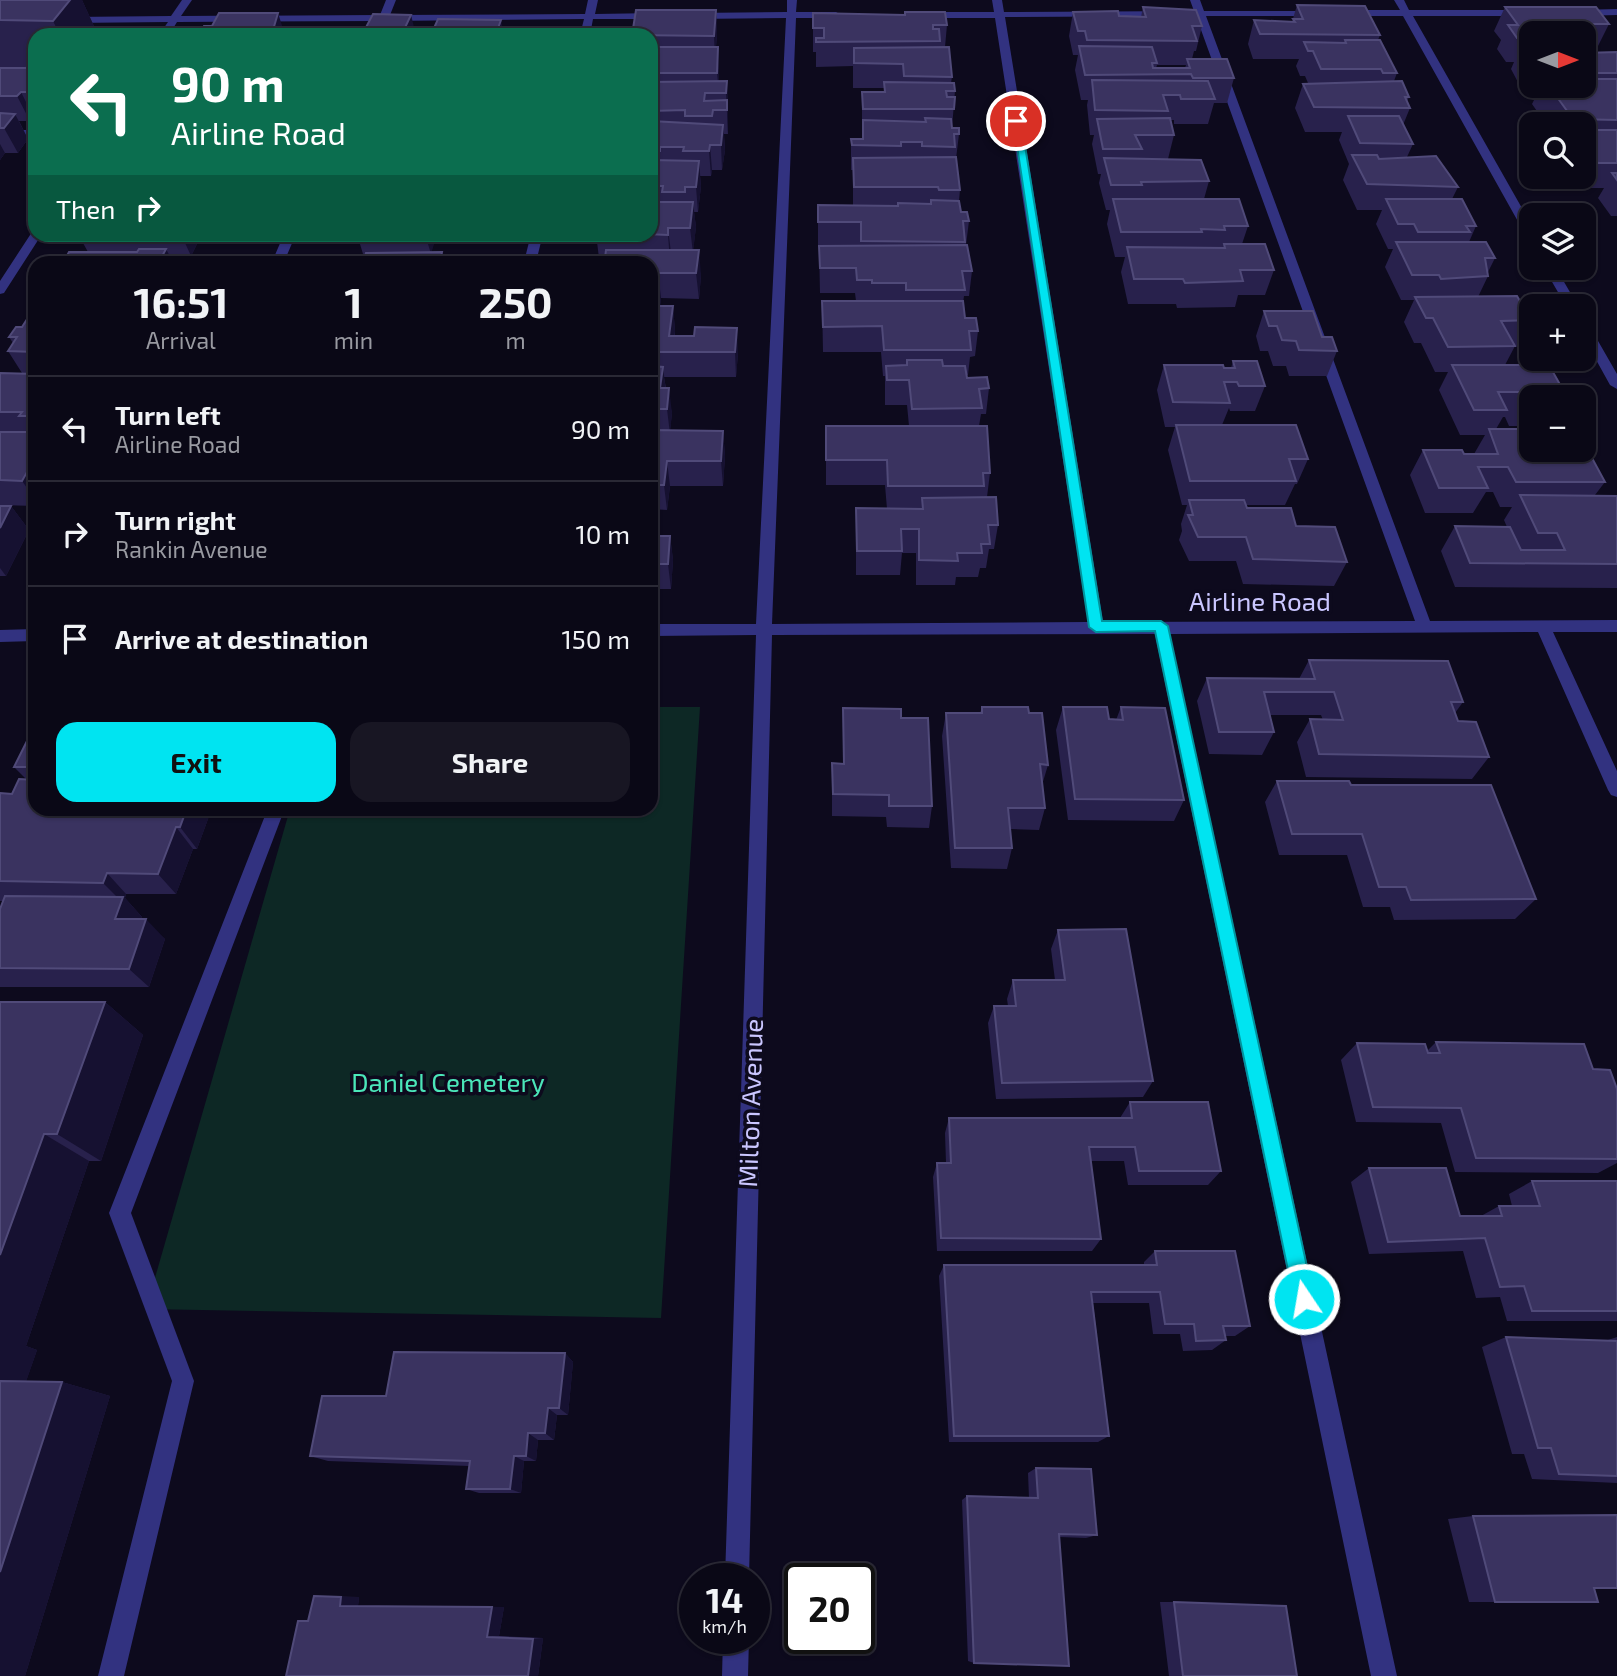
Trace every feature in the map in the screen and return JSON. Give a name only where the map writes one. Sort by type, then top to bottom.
[{"type":"street","points":[[168,28],[187,0]]},
{"type":"street","points":[[380,28],[391,0]]},
{"type":"street","points":[[586,28],[593,0]]},
{"type":"street","name":"Milton Avenue","points":[[737,1563],[764,628],[792,0]]},
{"type":"street","points":[[997,0],[1096,627]]},
{"type":"street","points":[[1195,0],[1425,628]]},
{"type":"street","points":[[1399,0],[1519,213]]},
{"type":"street","points":[[1607,0],[1617,13]]},
{"type":"street","points":[[916,15],[1324,13]]},
{"type":"street","points":[[1337,13],[1537,13]]},
{"type":"street","points":[[1564,13],[1617,13]]},
{"type":"street","points":[[684,16],[847,15]]},
{"type":"street","points":[[54,20],[670,16]]},
{"type":"street","points":[[0,133],[28,133]]},
{"type":"street","points":[[0,290],[31,242]]},
{"type":"street","points":[[1596,348],[1617,385]]},
{"type":"street","points":[[1161,626],[1384,1676]]},
{"type":"street","name":"Airline Road","points":[[658,630],[1617,626]]},
{"type":"street","points":[[1543,627],[1617,790]]},
{"type":"street","points":[[1,637],[28,635]]},
{"type":"street","points":[[111,1676],[183,1381],[120,1213],[274,816]]},
{"type":"street","points":[[735,1676],[736,1654]]},
{"type":"green space","name":"Daniel Cemetery","points":[[658,707],[700,707],[661,1318],[146,1309],[288,816],[658,816]]},
{"type":"building","points":[[0,0],[70,0],[53,21],[0,20]]},
{"type":"building","points":[[1297,5],[1365,6],[1380,35],[1260,34],[1254,20],[1295,22],[1293,19],[1303,19]]},
{"type":"building","points":[[1143,7],[1196,10],[1202,26],[1192,26],[1197,41],[1087,40],[1085,31],[1078,31],[1073,12],[1118,11],[1119,16],[1146,17]]},
{"type":"building","points":[[1505,7],[1596,7],[1609,24],[1596,24],[1596,21],[1519,21],[1517,38],[1508,25],[1518,25]]},
{"type":"building","points":[[636,10],[716,10],[714,36],[658,35],[658,28],[633,28]]},
{"type":"building","points":[[905,12],[945,12],[947,25],[933,25],[933,29],[939,29],[940,41],[816,42],[816,38],[824,38],[824,28],[813,28],[813,13],[905,15]]},
{"type":"building","points":[[219,13],[278,13],[274,28],[203,28],[212,26]]},
{"type":"building","points":[[373,14],[411,15],[405,28],[366,28]]},
{"type":"building","points":[[438,19],[501,20],[498,28],[434,28]]},
{"type":"building","points":[[1345,40],[1380,40],[1397,73],[1383,73],[1381,69],[1321,69],[1313,51],[1308,51],[1304,42],[1346,43]]},
{"type":"building","points":[[1079,46],[1152,47],[1157,63],[1152,63],[1153,68],[1190,68],[1187,59],[1227,59],[1234,78],[1193,78],[1191,74],[1085,75]]},
{"type":"building","points":[[658,47],[718,47],[717,73],[658,73]]},
{"type":"building","points":[[949,47],[952,77],[904,76],[903,64],[854,63],[854,48]]},
{"type":"building","points":[[1617,52],[1617,73],[1596,73],[1596,53]]},
{"type":"building","points":[[28,66],[28,92],[21,92],[17,96],[0,96],[0,68]]},
{"type":"building","points":[[1596,79],[1617,79],[1617,120],[1596,120],[1596,112],[1568,112],[1558,98],[1596,98]]},
{"type":"building","points":[[1092,80],[1208,81],[1215,99],[1181,99],[1180,95],[1163,95],[1168,111],[1095,110]]},
{"type":"building","points":[[727,81],[726,93],[705,93],[704,101],[727,100],[727,110],[713,110],[712,116],[685,116],[685,110],[658,111],[658,82]]},
{"type":"building","points":[[1402,81],[1409,97],[1405,97],[1410,108],[1314,107],[1303,84]]},
{"type":"building","points":[[884,82],[954,83],[955,91],[946,91],[947,97],[955,97],[954,109],[863,109],[862,92],[885,92]]},
{"type":"building","points":[[0,113],[15,114],[4,128],[0,128]]},
{"type":"building","points":[[1348,116],[1399,116],[1413,144],[1360,143]]},
{"type":"building","points":[[925,118],[951,119],[952,128],[959,128],[959,134],[954,134],[955,147],[922,146],[922,142],[901,142],[901,146],[852,145],[851,139],[863,139],[863,120],[926,122]]},
{"type":"building","points":[[1170,118],[1174,135],[1135,135],[1142,149],[1103,149],[1097,119]]},
{"type":"building","points":[[658,121],[723,125],[721,145],[710,145],[709,151],[683,151],[684,147],[660,147],[660,151]]},
{"type":"building","points":[[1596,130],[1617,130],[1617,163],[1598,163]]},
{"type":"building","points":[[1352,155],[1377,155],[1379,159],[1436,156],[1458,187],[1367,184]]},
{"type":"building","points":[[956,157],[960,190],[939,190],[938,187],[854,187],[853,158]]},
{"type":"building","points":[[1104,158],[1201,160],[1209,181],[1111,185]]},
{"type":"building","points":[[658,160],[699,161],[696,187],[685,187],[685,192],[662,192],[663,186],[658,186]]},
{"type":"building","points":[[1113,199],[1239,199],[1248,226],[1224,226],[1225,230],[1201,229],[1202,232],[1121,232]]},
{"type":"building","points":[[1386,199],[1462,199],[1476,226],[1466,226],[1470,232],[1418,232],[1414,224],[1398,224]]},
{"type":"building","points":[[931,200],[959,201],[961,212],[967,212],[969,221],[963,221],[965,242],[861,241],[861,222],[818,222],[818,205],[898,206],[898,203],[931,204]]},
{"type":"building","points":[[658,202],[693,202],[690,228],[668,228],[668,235],[658,235]]},
{"type":"building","points":[[1396,242],[1486,242],[1495,258],[1485,258],[1488,276],[1441,279],[1439,275],[1412,275]]},
{"type":"building","points":[[1224,244],[1265,244],[1274,270],[1240,270],[1243,281],[1185,283],[1183,279],[1134,279],[1127,247],[1225,248]]},
{"type":"building","points":[[967,245],[972,271],[962,271],[965,290],[906,290],[906,283],[857,280],[856,268],[820,268],[819,246]]},
{"type":"building","points":[[139,249],[166,249],[162,256],[67,256],[69,252],[137,252]]},
{"type":"building","points":[[606,250],[699,250],[696,273],[658,273],[658,256],[605,256]]},
{"type":"building","points":[[442,252],[441,256],[365,256],[366,253]]},
{"type":"building","points":[[1517,296],[1519,320],[1501,321],[1515,346],[1448,347],[1433,318],[1426,318],[1415,297]]},
{"type":"building","points":[[822,301],[963,301],[965,318],[976,318],[978,331],[969,331],[971,350],[884,350],[882,326],[823,327]]},
{"type":"building","points":[[658,306],[673,306],[669,336],[694,336],[695,327],[737,328],[735,352],[658,352]]},
{"type":"building","points":[[1264,311],[1313,311],[1322,337],[1332,337],[1337,351],[1299,350],[1296,341],[1282,340],[1277,326],[1269,326]]},
{"type":"building","points":[[28,318],[28,352],[8,351],[17,337],[9,337],[16,327],[22,327]]},
{"type":"building","points":[[907,360],[942,360],[943,366],[965,366],[967,378],[987,377],[989,388],[979,389],[982,408],[912,409],[909,380],[887,380],[886,366],[907,365]]},
{"type":"building","points":[[1233,361],[1257,361],[1265,386],[1239,386],[1237,382],[1224,382],[1230,403],[1173,402],[1164,365],[1223,365],[1224,368],[1235,368]]},
{"type":"building","points":[[1452,365],[1519,365],[1519,371],[1552,371],[1560,385],[1519,385],[1519,392],[1498,392],[1507,410],[1474,410]]},
{"type":"building","points":[[658,367],[663,367],[660,388],[669,388],[667,409],[658,409]]},
{"type":"building","points":[[0,373],[28,374],[28,416],[19,416],[22,412],[0,412]]},
{"type":"building","points":[[1176,425],[1296,425],[1308,459],[1289,459],[1296,481],[1190,481]]},
{"type":"building","points":[[826,426],[987,426],[990,473],[983,473],[984,486],[888,486],[887,460],[826,460]]},
{"type":"building","points":[[1489,429],[1519,429],[1519,462],[1594,462],[1605,482],[1516,482],[1508,467],[1478,467],[1488,488],[1439,488],[1423,450],[1498,454]]},
{"type":"building","points":[[658,430],[723,431],[721,461],[667,461],[664,485],[658,485]]},
{"type":"building","points":[[0,432],[28,432],[28,470],[22,481],[0,480]]},
{"type":"building","points":[[1520,495],[1617,496],[1617,564],[1470,563],[1455,526],[1510,527],[1521,550],[1565,550],[1557,533],[1538,533]]},
{"type":"building","points":[[996,497],[998,525],[988,525],[990,544],[981,544],[982,553],[957,553],[958,561],[919,560],[919,529],[901,529],[902,551],[857,551],[856,508],[923,509],[922,498]]},
{"type":"building","points":[[1189,500],[1244,500],[1247,508],[1291,508],[1296,526],[1335,527],[1347,562],[1253,559],[1246,537],[1198,537],[1188,515],[1193,515]]},
{"type":"building","points":[[0,506],[11,506],[0,528]]},
{"type":"building","points":[[658,536],[670,536],[668,564],[658,564]]},
{"type":"building","points":[[1309,660],[1448,661],[1463,702],[1451,702],[1458,721],[1476,722],[1489,757],[1319,754],[1310,719],[1343,720],[1334,692],[1264,692],[1274,732],[1219,732],[1207,678],[1315,679]]},
{"type":"building","points":[[982,707],[1028,707],[1029,713],[1042,713],[1048,765],[1040,764],[1045,808],[1008,808],[1012,848],[955,848],[946,713],[982,713]]},
{"type":"building","points":[[1063,707],[1107,707],[1109,719],[1123,720],[1121,707],[1165,708],[1184,800],[1075,799]]},
{"type":"building","points":[[843,708],[901,709],[901,718],[928,718],[932,806],[889,806],[889,795],[833,794],[832,763],[844,764]]},
{"type":"building","points":[[28,739],[28,767],[14,767]]},
{"type":"building","points":[[19,779],[28,780],[28,816],[184,816],[180,827],[176,827],[158,874],[107,873],[103,883],[0,881],[0,793],[12,794]]},
{"type":"building","points":[[1277,781],[1349,781],[1351,785],[1491,785],[1536,899],[1411,900],[1406,887],[1379,887],[1362,834],[1292,834]]},
{"type":"building","points":[[5,896],[123,897],[115,919],[146,919],[129,969],[0,968],[0,909]]},
{"type":"building","points":[[1126,929],[1153,1081],[1002,1083],[994,1006],[1016,1006],[1013,980],[1065,980],[1058,930]]},
{"type":"building","points":[[0,1002],[105,1002],[57,1134],[44,1134],[0,1255]]},
{"type":"building","points":[[1436,1042],[1584,1044],[1593,1069],[1610,1070],[1617,1089],[1617,1159],[1476,1158],[1461,1108],[1373,1107],[1357,1043],[1425,1044],[1428,1053],[1440,1053]]},
{"type":"building","points":[[1130,1102],[1208,1102],[1221,1171],[1139,1171],[1135,1147],[1089,1147],[1101,1239],[941,1238],[937,1163],[951,1163],[949,1118],[1132,1118]]},
{"type":"building","points":[[1369,1168],[1446,1168],[1460,1216],[1502,1216],[1499,1206],[1540,1206],[1532,1181],[1617,1181],[1617,1311],[1532,1311],[1524,1286],[1500,1287],[1485,1238],[1388,1242]]},
{"type":"building","points":[[1155,1251],[1235,1251],[1250,1326],[1223,1326],[1226,1340],[1196,1341],[1194,1324],[1165,1324],[1160,1292],[1091,1292],[1109,1436],[954,1436],[944,1265],[1157,1265]]},
{"type":"building","points":[[1506,1337],[1617,1341],[1617,1476],[1559,1474],[1551,1448],[1538,1448]]},
{"type":"building","points":[[394,1352],[565,1353],[559,1408],[548,1408],[545,1433],[528,1433],[526,1456],[514,1456],[510,1489],[466,1489],[470,1461],[310,1456],[322,1396],[386,1396]]},
{"type":"building","points":[[0,1381],[62,1382],[0,1572]]},
{"type":"building","points":[[1036,1468],[1091,1469],[1097,1535],[1059,1534],[1069,1666],[974,1663],[967,1496],[1038,1498]]},
{"type":"building","points":[[1617,1515],[1617,1588],[1594,1588],[1598,1602],[1495,1602],[1473,1516]]},
{"type":"building","points":[[314,1596],[341,1597],[340,1606],[492,1607],[487,1637],[533,1639],[528,1676],[286,1676],[298,1621],[308,1621]]},
{"type":"building","points":[[1174,1602],[1286,1606],[1297,1676],[1183,1676]]},
{"type":"route","points":[[1016,121],[1096,627],[1161,626],[1304,1299]]}]
